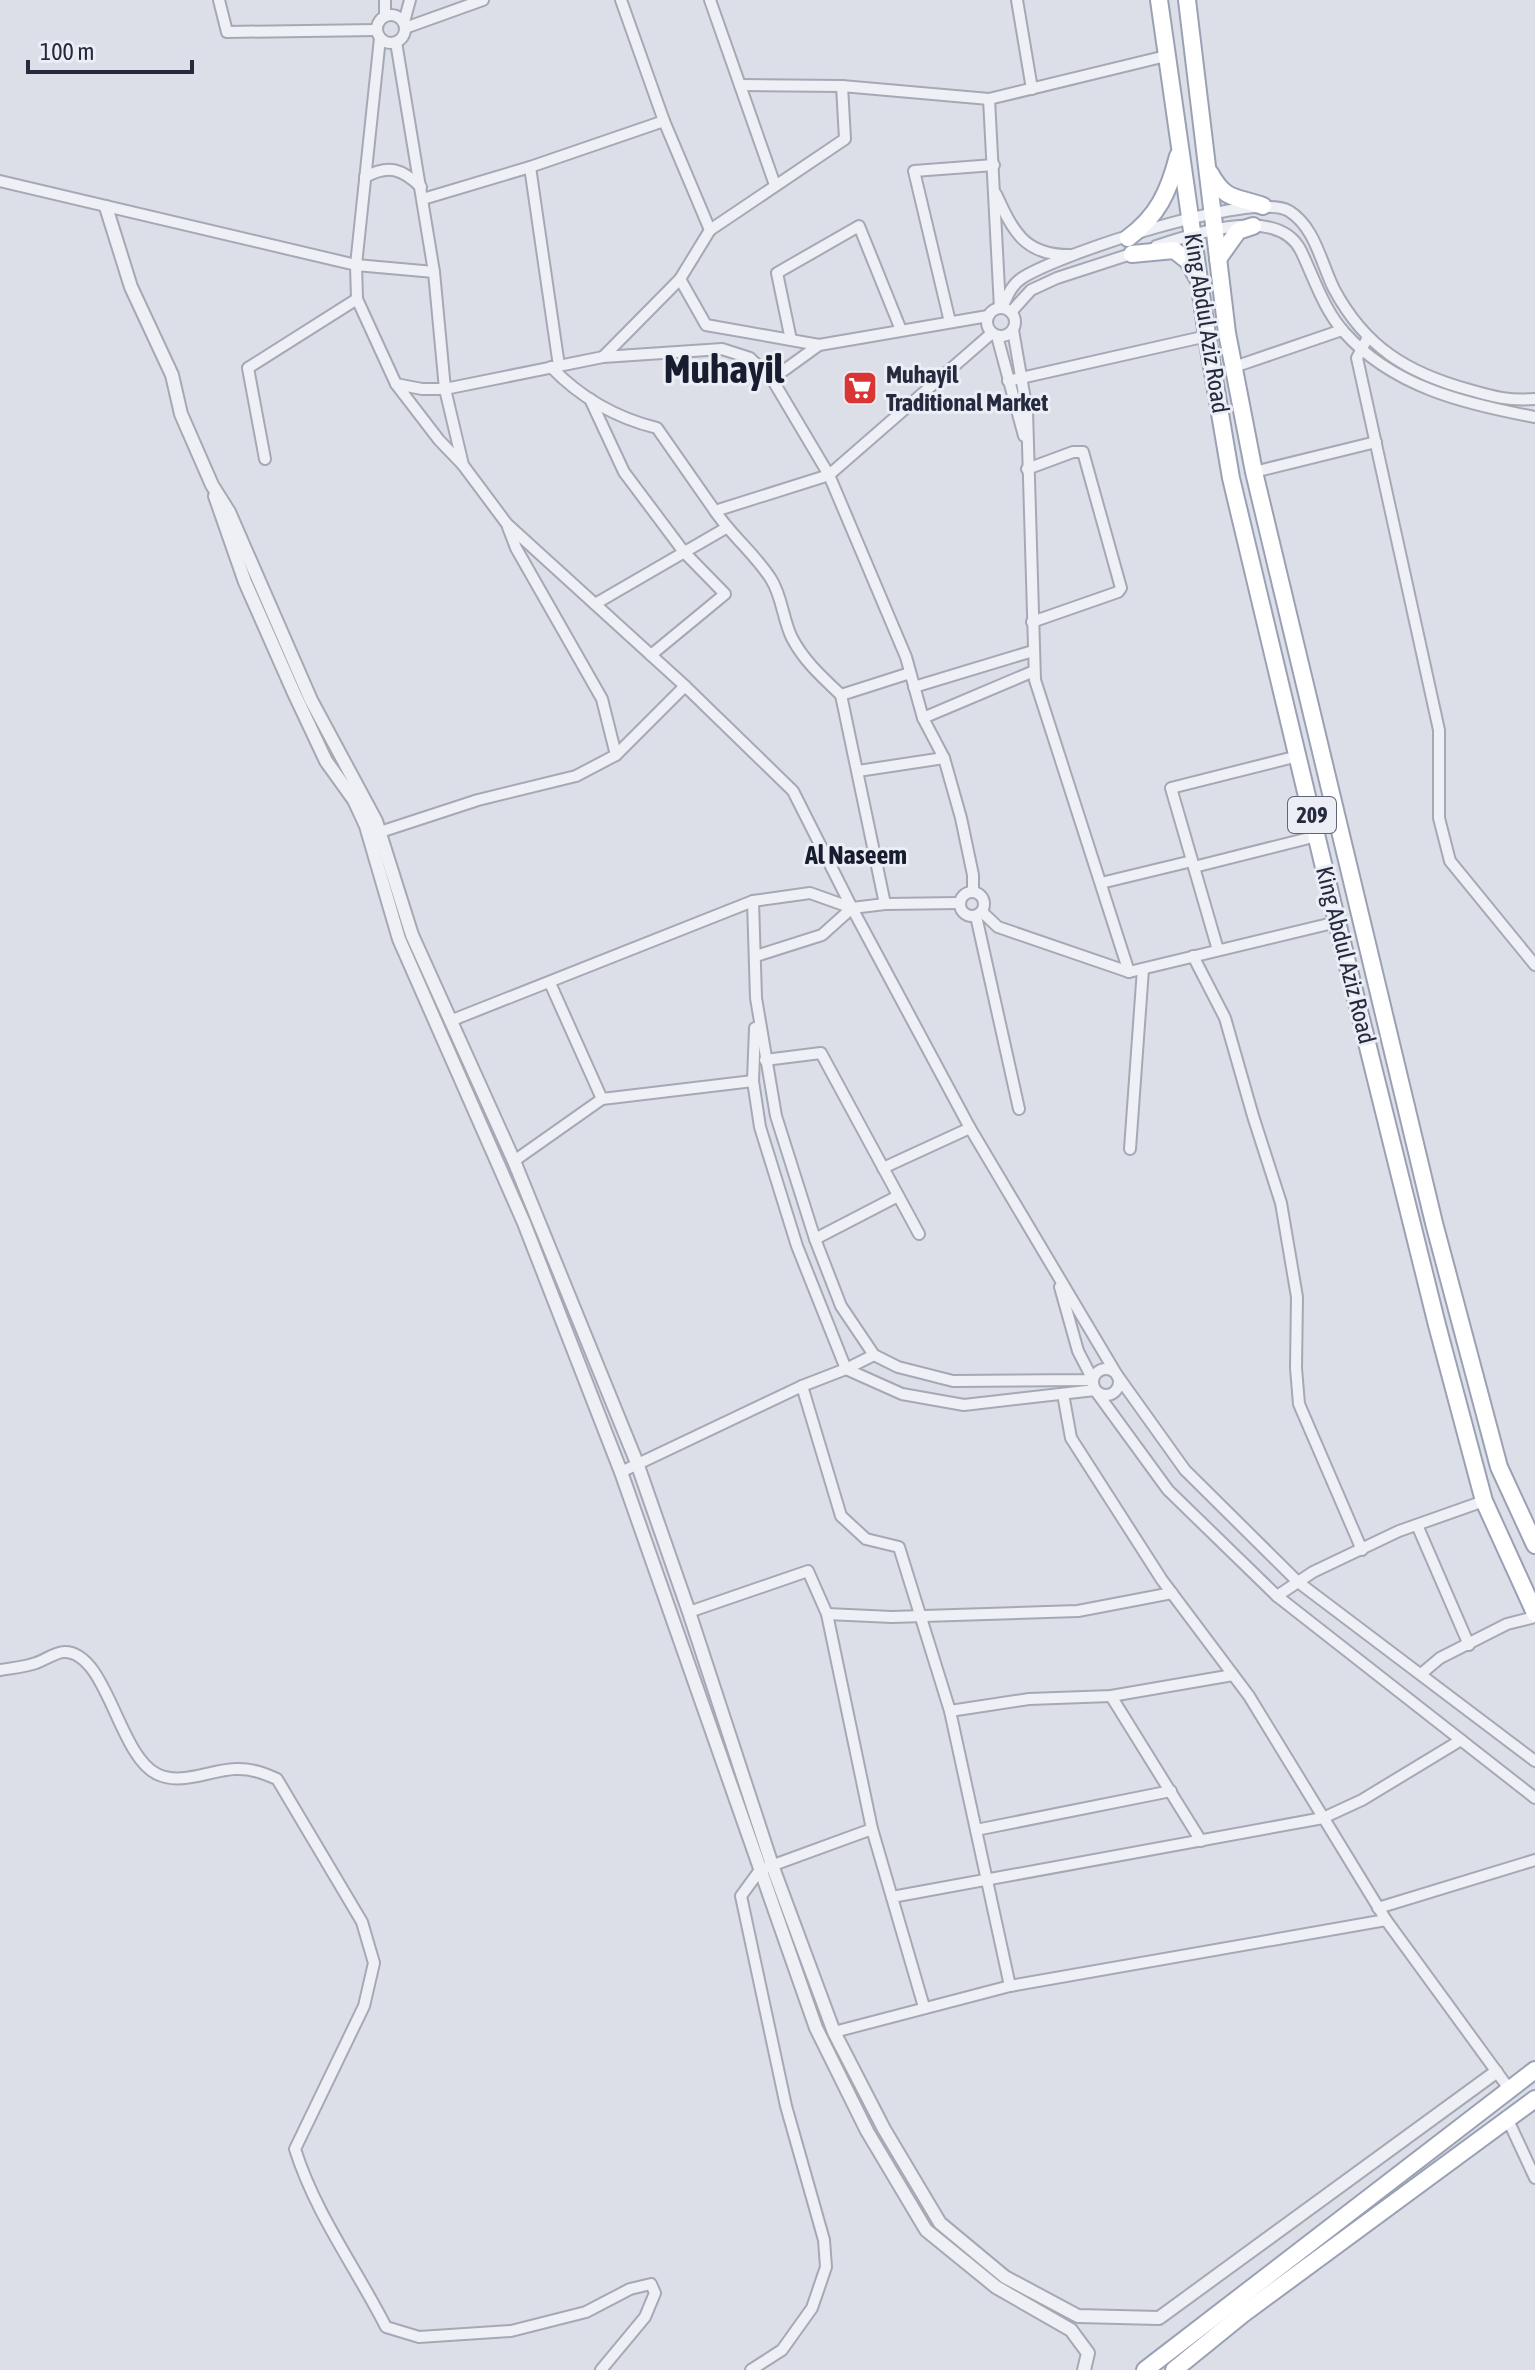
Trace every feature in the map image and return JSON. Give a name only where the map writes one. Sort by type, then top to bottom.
[{"type":"main road","name":"King Abdul Aziz Road","points":[[1159,0],[1207,336],[1231,478],[1337,922],[1484,1501],[1535,1615]]},
{"type":"main road","name":"King Abdul Aziz Road","points":[[1187,0],[1218,259],[1254,472],[1434,1223],[1499,1467],[1535,1545]]},
{"type":"main road","points":[[1130,246],[1160,207],[1172,180],[1180,146]]},
{"type":"main road","points":[[1209,171],[1220,189],[1233,199],[1263,206]]},
{"type":"main road","points":[[1218,259],[1238,231],[1253,226]]},
{"type":"main road","points":[[1130,246],[1174,250],[1188,261],[1200,283]]},
{"type":"main road","points":[[1145,2370],[1535,2070]]},
{"type":"main road","points":[[1174,2370],[1243,2314],[1535,2099]]},
{"type":"street","points":[[219,0],[227,32],[378,34],[387,43],[403,37],[410,0]]},
{"type":"street","points":[[385,0],[385,16],[379,22],[356,265],[357,299],[396,384],[507,524],[685,686],[793,791],[970,1128],[1117,1375],[1185,1470],[1298,1582],[1535,1761]]},
{"type":"street","points":[[404,25],[483,0]]},
{"type":"street","points":[[621,0],[664,121],[710,230]]},
{"type":"street","points":[[710,0],[775,185]]},
{"type":"street","points":[[1017,0],[1032,89]]},
{"type":"street","points":[[385,16],[397,16],[404,25]]},
{"type":"street","points":[[396,42],[434,272],[445,389],[463,465]]},
{"type":"street","points":[[740,85],[842,86],[989,99],[1166,56]]},
{"type":"street","points":[[603,357],[680,279],[710,230],[845,139],[842,86]]},
{"type":"street","points":[[989,99],[1004,309],[1016,321],[1013,330],[1027,411],[1035,680],[1129,972]]},
{"type":"street","points":[[423,199],[530,167],[664,121]]},
{"type":"street","points":[[950,322],[914,171],[994,165]]},
{"type":"street","points":[[530,167],[555,366],[573,389],[630,421],[657,428],[726,528],[773,581],[792,637],[811,668],[841,695],[885,904]]},
{"type":"street","points":[[365,177],[392,168],[401,170],[421,187]]},
{"type":"street","points":[[0,181],[356,265],[434,272]]},
{"type":"street","points":[[994,189],[1013,231],[1047,255],[1075,255],[1130,246],[1215,221],[1270,226],[1292,236],[1342,330],[1396,376],[1430,390],[1535,417]]},
{"type":"street","points":[[680,279],[706,325],[819,345],[988,316],[1031,290],[1130,246],[1263,206],[1288,211],[1310,233],[1332,286],[1348,313],[1368,337],[1390,356],[1414,372],[1445,384],[1509,401],[1535,399]]},
{"type":"street","points":[[106,207],[131,287],[172,375],[181,414],[212,485],[229,512],[311,700],[374,834],[412,935],[514,1161],[637,1463],[689,1612],[816,2028],[867,2131],[926,2230],[996,2287],[1071,2330],[1088,2353],[1084,2370]]},
{"type":"street","points":[[791,340],[777,273],[859,226],[901,330]]},
{"type":"street","points":[[1004,309],[1012,287],[1020,279],[1075,255]]},
{"type":"street","points":[[265,459],[248,368],[357,299]]},
{"type":"street","points":[[988,316],[987,326],[995,335],[1027,446]]},
{"type":"street","points":[[715,511],[829,475],[995,335],[1006,336],[1013,330]]},
{"type":"street","points":[[1234,367],[1342,330]]},
{"type":"street","points":[[1008,381],[1207,336]]},
{"type":"street","points":[[1368,337],[1357,358],[1439,730],[1439,818],[1450,861],[1535,965]]},
{"type":"street","points":[[772,379],[819,345]]},
{"type":"street","points":[[396,384],[445,389],[603,357],[722,349],[750,358],[772,379],[829,475],[910,673],[923,718],[944,758],[961,818],[973,875],[973,892]]},
{"type":"street","points":[[590,399],[624,472],[684,552],[725,594],[651,655]]},
{"type":"street","points":[[1508,412],[1535,408]]},
{"type":"street","points":[[1254,472],[1376,442]]},
{"type":"street","points":[[1027,469],[1073,452],[1083,452],[1121,588],[1118,592],[1032,622]]},
{"type":"street","points":[[507,524],[516,548],[602,699],[616,755]]},
{"type":"street","points":[[595,604],[726,528]]},
{"type":"street","points":[[914,687],[1033,651]]},
{"type":"street","points":[[923,718],[1034,671]]},
{"type":"street","points":[[841,695],[910,673]]},
{"type":"street","points":[[374,834],[478,800],[576,776],[616,755],[685,686]]},
{"type":"street","points":[[1218,950],[1171,788],[1298,756]]},
{"type":"street","points":[[858,771],[944,758]]},
{"type":"street","points":[[374,834],[399,939],[524,1223],[621,1472],[766,1868],[834,2032],[884,2129],[940,2223],[1005,2277],[1078,2316],[1159,2318],[1496,2072]]},
{"type":"street","points":[[1101,883],[1317,836]]},
{"type":"street","points":[[1019,1109],[979,914],[984,898],[973,892],[965,894],[960,903],[963,913],[979,914],[998,927],[1129,972],[1337,922]]},
{"type":"street","points":[[450,1021],[753,901],[810,893],[852,908],[885,904],[960,903]]},
{"type":"street","points":[[753,901],[756,956],[753,1081],[760,1127],[797,1246],[846,1369],[902,1394],[964,1405],[1063,1394],[1094,1385]]},
{"type":"street","points":[[756,956],[822,935],[852,908]]},
{"type":"street","points":[[1193,956],[1225,1018],[1281,1203],[1297,1297],[1299,1404],[1362,1550]]},
{"type":"street","points":[[1130,1149],[1143,969]]},
{"type":"street","points":[[550,983],[602,1099]]},
{"type":"street","points":[[756,998],[776,1116],[815,1239],[841,1306],[874,1355],[898,1367],[953,1381],[1094,1385],[1102,1395],[1114,1393],[1118,1388],[1117,1375],[1113,1371],[1100,1370],[1094,1385]]},
{"type":"street","points":[[765,1060],[821,1053],[919,1234]]},
{"type":"street","points":[[514,1161],[602,1099],[753,1081]]},
{"type":"street","points":[[883,1168],[970,1128]]},
{"type":"street","points":[[815,1239],[898,1196]]},
{"type":"street","points":[[1057,1276],[1078,1351],[1094,1385],[1168,1490],[1277,1596],[1535,1798]]},
{"type":"street","points":[[621,1472],[874,1355]]},
{"type":"street","points":[[802,1386],[841,1516],[866,1539],[899,1547],[950,1711],[1010,1986]]},
{"type":"street","points":[[1063,1394],[1071,1438],[1172,1593],[1249,1696],[1386,1920],[1510,2090]]},
{"type":"street","points":[[1277,1596],[1313,1572],[1417,1525],[1484,1501]]},
{"type":"street","points":[[1417,1525],[1469,1645]]},
{"type":"street","points":[[689,1612],[808,1571],[827,1614],[872,1829],[924,2007]]},
{"type":"street","points":[[827,1614],[892,1617],[1078,1611],[1172,1593]]},
{"type":"street","points":[[1421,1674],[1440,1658],[1507,1624],[1535,1615]]},
{"type":"street","points":[[0,1670],[34,1664],[64,1651],[83,1657],[102,1685],[138,1759],[157,1774],[177,1779],[236,1769],[258,1771],[277,1779],[362,1922],[374,1963],[364,2006],[295,2149],[320,2211],[361,2278],[386,2327],[419,2337],[511,2331],[586,2312],[630,2289],[651,2284],[655,2293],[645,2317],[601,2370]]},
{"type":"street","points":[[950,1711],[1029,1699],[1111,1696],[1233,1675]]},
{"type":"street","points":[[1111,1696],[1201,1841]]},
{"type":"street","points":[[892,1897],[1323,1818],[1362,1800],[1461,1740]]},
{"type":"street","points":[[976,1830],[1171,1791]]},
{"type":"street","points":[[751,2370],[782,2350],[812,2308],[826,2267],[824,2240],[786,2106],[741,1896],[766,1868],[872,1829]]},
{"type":"street","points":[[1378,1908],[1535,1860]]},
{"type":"street","points":[[834,2032],[1010,1986],[1386,1920]]},
{"type":"street","points":[[1508,2120],[1535,2178]]},
{"type":"place","name":"Muhayil Traditional Market","points":[[860,388]]},
{"type":"district","name":"Muhayil","points":[[724,368]]},
{"type":"district","name":"Al Naseem","points":[[856,855]]}]
